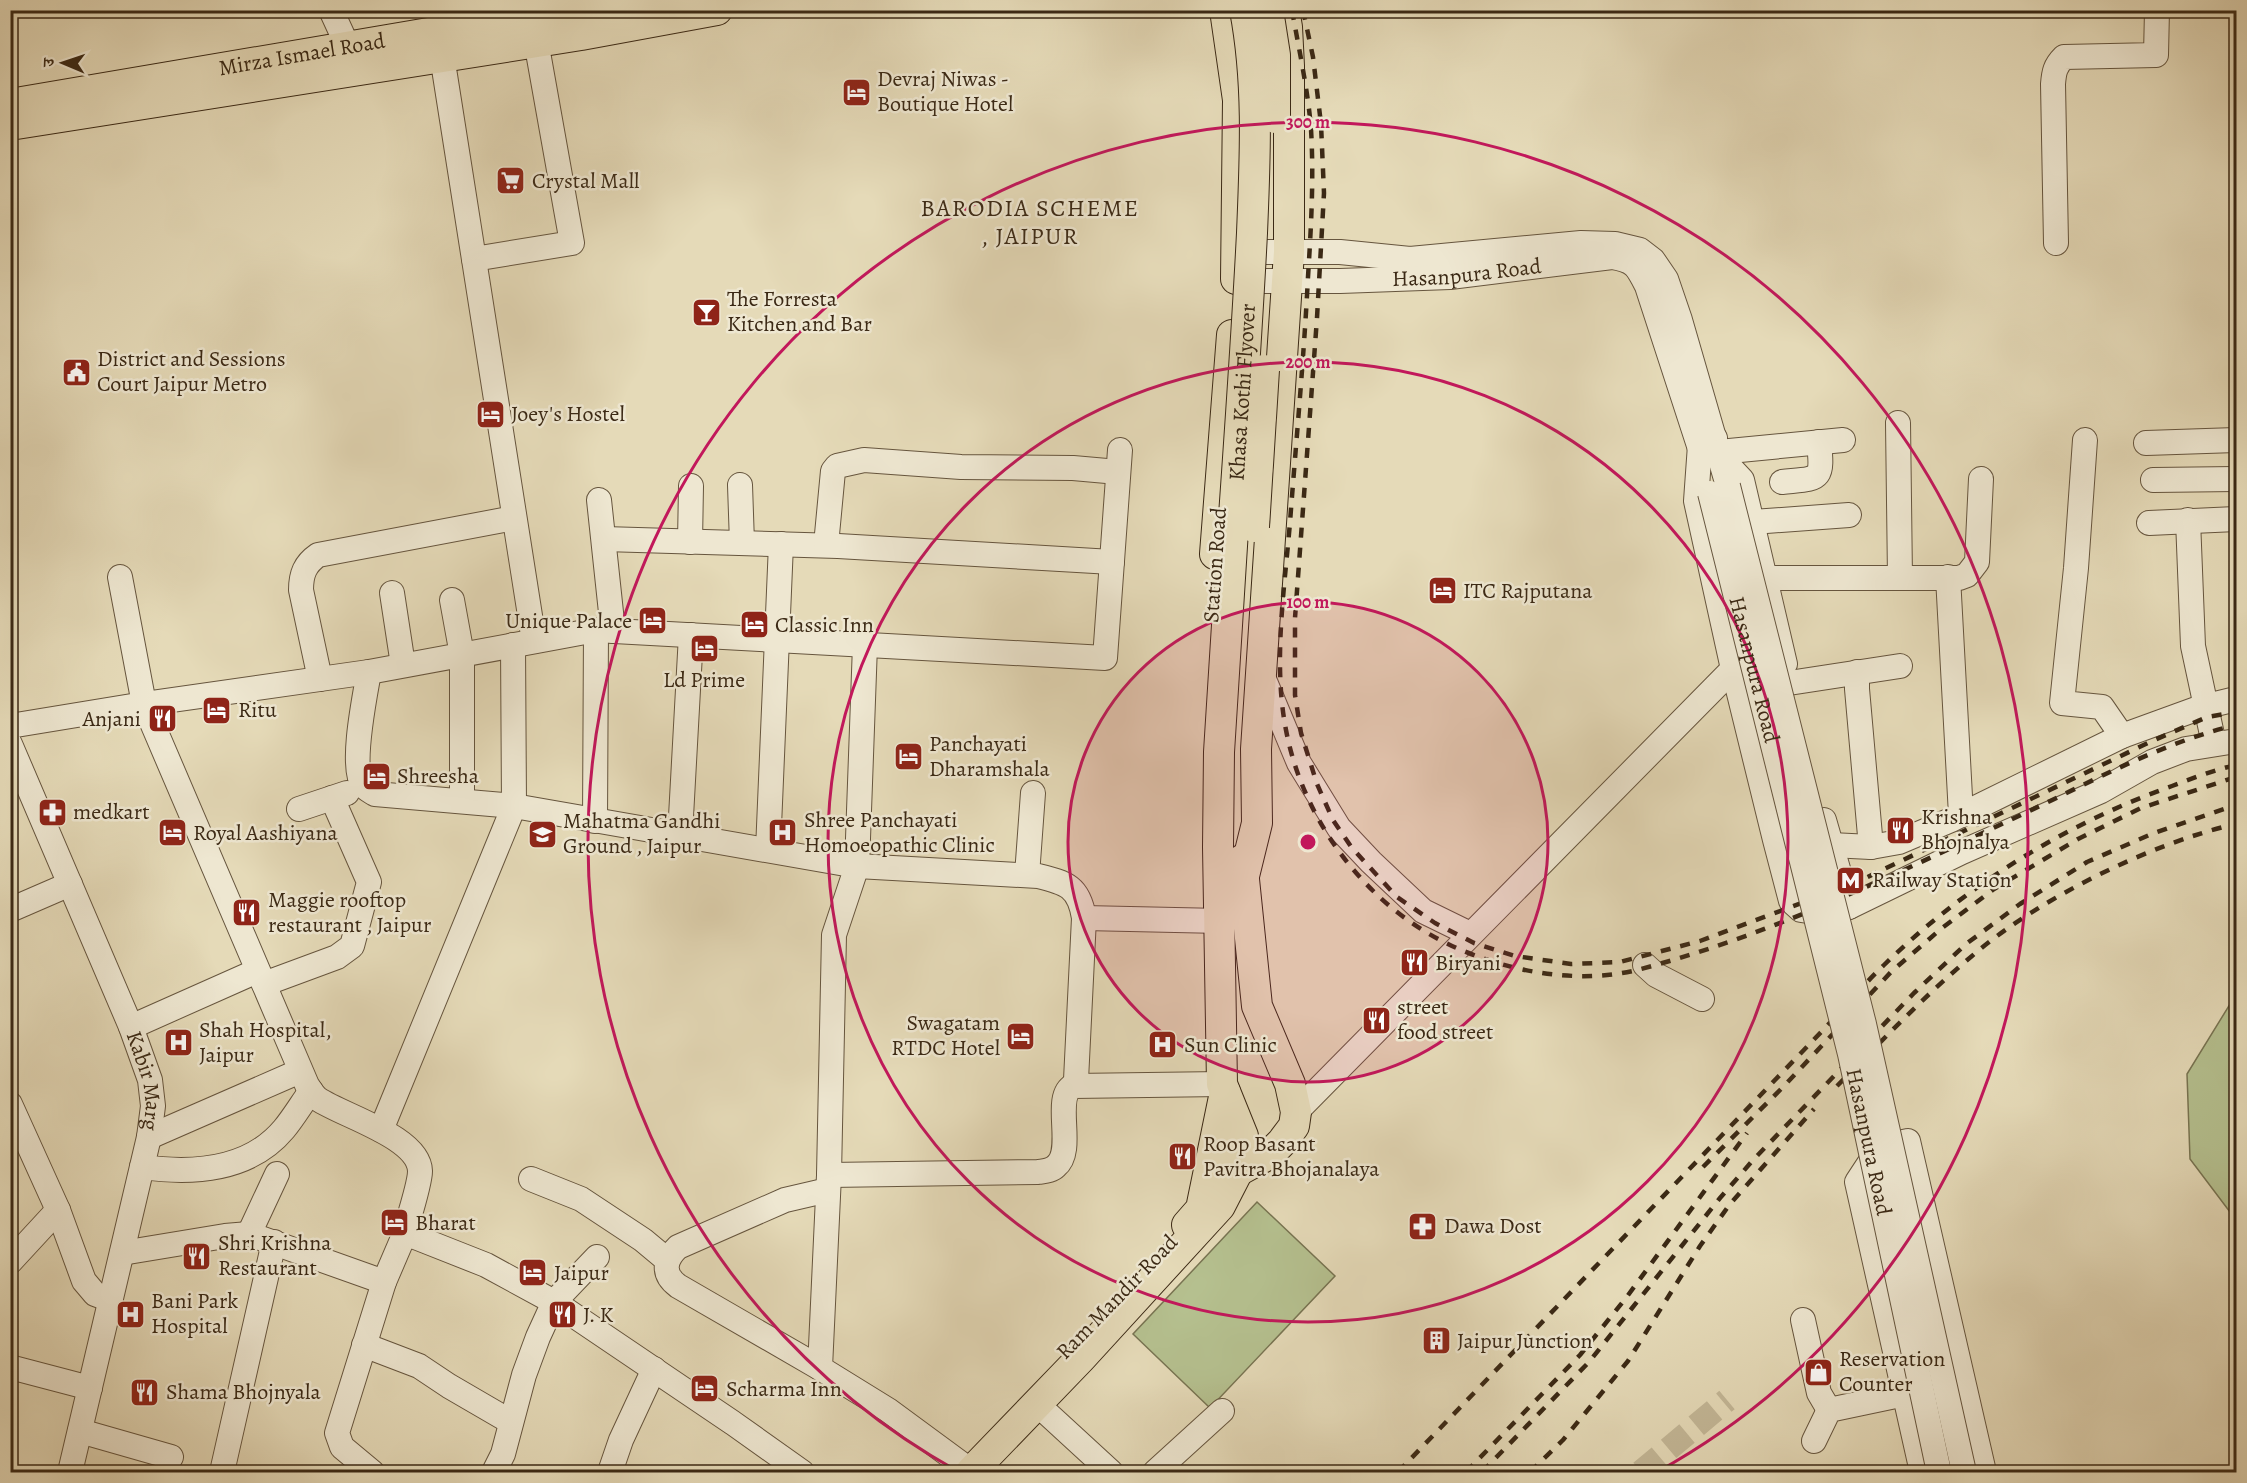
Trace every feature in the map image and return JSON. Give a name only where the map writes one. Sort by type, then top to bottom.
[{"type":"main road","name":"Mirza Ismael Road","points":[[10,104],[348,47],[454,19],[594,10]]},
{"type":"main road","points":[[10,125],[591,33],[717,10]]},
{"type":"main road","name":"Station Road","points":[[1225,10],[1238,100],[1235,163],[1236,266],[1201,745],[1203,843],[1232,882],[1257,1006],[1293,1098]]},
{"type":"main road","name":"Khasa Kothi Flyover","points":[[1232,882],[1220,740],[1254,189],[1255,98],[1252,47],[1245,10]]},
{"type":"main road","points":[[1232,882],[1257,823],[1256,749],[1287,281],[1285,15]]},
{"type":"main road","name":"Khasa Kothi Flyover","points":[[1230,846],[1239,776],[1261,432],[1275,157],[1275,55],[1285,15]]},
{"type":"main road","name":"Station Road","points":[[1227,1097],[1221,921],[1232,882]]},
{"type":"main road","points":[[961,1470],[1037,1404],[1220,1206],[1238,1171],[1243,1136],[1227,1097]]},
{"type":"main road","name":"Ram Mandir Road","points":[[961,1470],[1052,1364],[1174,1240],[1201,1209],[1227,1097]]},
{"type":"main road","points":[[1238,1171],[1271,1153],[1282,1142],[1294,1126],[1293,1098]]},
{"type":"street","points":[[331,10],[348,47]]},
{"type":"street","points":[[2056,243],[2054,73],[2057,64],[2064,57],[2156,55],[2157,10]]},
{"type":"street","points":[[474,259],[572,243],[536,41]]},
{"type":"street","points":[[381,1130],[514,807],[523,643],[514,518],[442,56]]},
{"type":"street","name":"Hasanpura Road","points":[[1236,266],[1288,252],[1340,252],[1410,259],[1581,243],[1615,244],[1640,250],[1653,260],[1666,279],[1680,320],[1713,448],[1719,490],[1850,1054],[1939,1473]]},
{"type":"street","name":"Hasanpura Road","points":[[1236,266],[1287,281],[1394,280],[1450,277],[1612,257],[1627,260],[1638,268],[1647,286],[1713,448]]},
{"type":"street","points":[[1898,423],[1900,578]]},
{"type":"street","points":[[2085,440],[2076,568],[2062,703],[2102,707],[2122,736]]},
{"type":"street","points":[[2146,443],[2236,440]]},
{"type":"street","points":[[1713,448],[1831,441],[1819,473],[1811,479],[1782,482]]},
{"type":"street","points":[[1713,448],[1742,480],[1787,672],[1849,907]]},
{"type":"street","points":[[1713,448],[1696,501],[1728,682],[1791,901],[1801,910],[1821,913],[1849,907],[1962,852],[2101,791],[2152,762],[2187,749],[2225,742],[2206,706],[2193,646],[2188,520]]},
{"type":"street","points":[[10,726],[144,704],[369,672],[523,643],[604,631],[1105,658],[1119,461],[1073,468],[961,467],[864,460],[837,466],[833,471],[826,545]]},
{"type":"street","points":[[1766,578],[1948,578],[1967,575],[1977,562],[1981,479]]},
{"type":"street","points":[[2152,480],[2236,479]]},
{"type":"street","points":[[740,485],[742,543]]},
{"type":"street","points":[[690,542],[691,486]]},
{"type":"street","points":[[1719,490],[1864,1024],[1964,1473]]},
{"type":"street","points":[[595,820],[604,631],[604,539],[599,500]]},
{"type":"street","points":[[1753,522],[1849,515]]},
{"type":"street","points":[[320,678],[301,590],[301,576],[308,562],[318,555],[514,518]]},
{"type":"street","points":[[2149,523],[2236,519]]},
{"type":"street","points":[[604,539],[826,545],[1112,562]]},
{"type":"street","points":[[768,850],[775,640],[781,544]]},
{"type":"street","points":[[120,577],[144,704],[306,1081],[317,1098],[381,1130],[409,1149],[416,1157],[420,1172],[403,1238]]},
{"type":"street","points":[[1948,578],[1961,815]]},
{"type":"street","points":[[392,593],[403,665]]},
{"type":"street","points":[[452,600],[462,655],[462,801]]},
{"type":"street","points":[[680,835],[691,635]]},
{"type":"street","points":[[820,1368],[828,1182],[834,935],[857,866],[866,645]]},
{"type":"street","points":[[1293,1098],[1470,934],[1728,682],[1787,672],[1857,672],[1899,666]]},
{"type":"street","points":[[369,672],[359,733],[359,778],[364,787],[375,794],[514,807],[857,866],[1038,876],[1064,883],[1074,890],[1082,907],[1084,918],[1076,1080],[1064,1098],[1062,1156],[1058,1165],[1050,1170],[1038,1172],[828,1182],[756,1211],[678,1247],[667,1260],[667,1274],[670,1281],[888,1410],[961,1470]]},
{"type":"street","points":[[1261,672],[1299,763],[1339,828],[1371,862],[1423,910],[1470,934]]},
{"type":"street","points":[[1857,672],[1871,847]]},
{"type":"street","points":[[1831,845],[1871,847],[1899,842],[1961,815],[2122,736],[2206,706],[2236,699]]},
{"type":"street","name":"Kabir Marg","points":[[10,744],[131,1027],[150,1080],[153,1106],[149,1137],[70,1473]]},
{"type":"street","points":[[299,810],[364,787]]},
{"type":"street","points":[[1028,875],[1033,793]]},
{"type":"street","points":[[131,1027],[260,977],[337,957],[352,946],[369,882],[332,798]]},
{"type":"street","points":[[10,910],[70,884]]},
{"type":"street","points":[[1084,918],[1221,921]]},
{"type":"street","points":[[1645,965],[1656,975],[1702,999]]},
{"type":"street","points":[[149,1137],[306,1081]]},
{"type":"street","points":[[142,1167],[173,1172],[209,1169],[258,1153],[283,1130],[306,1081]]},
{"type":"street","points":[[1073,1086],[1227,1097]]},
{"type":"street","points":[[10,1104],[58,1210],[84,1281],[95,1294],[111,1300]]},
{"type":"street","points":[[1922,1473],[1857,1182],[1880,1147],[1908,1141],[1984,1473]]},
{"type":"street","points":[[249,1234],[277,1174]]},
{"type":"street","points":[[531,1179],[581,1199],[643,1240],[667,1260]]},
{"type":"street","points":[[10,1262],[58,1210]]},
{"type":"street","points":[[372,1473],[342,1447],[337,1433],[384,1281],[405,1233],[486,1264],[554,1302],[802,1473]]},
{"type":"street","points":[[122,1253],[249,1234],[384,1281]]},
{"type":"street","points":[[222,1473],[274,1242]]},
{"type":"street","points":[[494,1473],[503,1454],[527,1365],[554,1302],[597,1257]]},
{"type":"street","points":[[1803,1320],[1819,1393],[1829,1410]]},
{"type":"street","points":[[364,1345],[419,1366],[512,1422]]},
{"type":"street","points":[[10,1367],[90,1388]]},
{"type":"street","points":[[610,1473],[621,1440],[654,1369]]},
{"type":"street","points":[[1829,1410],[1905,1394]]},
{"type":"street","points":[[1037,1404],[1111,1473]]},
{"type":"street","points":[[1814,1440],[1829,1410]]},
{"type":"street","points":[[1155,1473],[1222,1411]]},
{"type":"street","points":[[80,1431],[171,1457]]},
{"type":"green space","points":[[2235,996],[2236,1220],[2190,1159],[2187,1074]]},
{"type":"green space","points":[[1257,1202],[1335,1276],[1210,1408],[1133,1334]]},
{"type":"tunnel","points":[[1641,1472],[1727,1400]]},
{"type":"railway","points":[[1292,10],[1310,114],[1312,185],[1302,364],[1281,619],[1282,703],[1294,763],[1323,827],[1342,856],[1390,906],[1418,927],[1448,944],[1493,962],[1516,968],[1541,973],[1590,976],[1637,970],[1687,956],[1786,921],[1929,858],[2154,752],[2236,725]]},
{"type":"railway","points":[[1303,10],[1313,57],[1321,124],[1324,193],[1295,618],[1295,695],[1301,733],[1317,784],[1333,820],[1352,848],[1397,897],[1435,923],[1474,943],[1515,956],[1571,964],[1620,962],[1700,941],[1855,883],[2152,741],[2207,717],[2236,712]]},
{"type":"railway","points":[[1398,1472],[1869,980],[1915,936],[1983,884],[2018,860],[2055,839],[2132,801],[2236,765]]},
{"type":"railway","points":[[1703,1167],[1784,1086],[1891,972],[1942,928],[1994,889],[2078,839],[2141,808],[2236,777]]},
{"type":"railway","points":[[1482,1472],[1589,1362],[1754,1159],[1914,993],[1966,944],[2020,904],[2087,862],[2154,833],[2236,805]]},
{"type":"railway","points":[[1837,1086],[1954,971],[2029,914],[2062,894],[2133,859],[2203,833],[2236,824]]},
{"type":"railway","points":[[1530,1472],[1563,1440],[1628,1361],[1700,1246],[1730,1204],[1814,1109]]},
{"type":"railway","points":[[1466,1472],[1580,1355],[1626,1298],[1747,1133]]},
{"type":"place","name":"Devraj Niwas - Boutique Hotel","points":[[856,92]]},
{"type":"place","name":"Crystal Mall","points":[[511,181]]},
{"type":"place","name":"The Forresta Kitchen and Bar","points":[[706,312]]},
{"type":"place","name":"District and Sessions Court Jaipur Metro","points":[[76,372]]},
{"type":"place","name":"Joey's Hostel","points":[[490,414]]},
{"type":"place","name":"ITC Rajputana","points":[[1442,591]]},
{"type":"place","name":"Unique Palace","points":[[653,621]]},
{"type":"place","name":"Classic Inn","points":[[754,625]]},
{"type":"place","name":"Ld Prime","points":[[704,648]]},
{"type":"place","name":"Ritu","points":[[217,710]]},
{"type":"place","name":"Anjani","points":[[162,719]]},
{"type":"place","name":"Panchayati Dharamshala","points":[[908,757]]},
{"type":"place","name":"Shreesha","points":[[376,776]]},
{"type":"place","name":"medkart","points":[[52,812]]},
{"type":"place","name":"Krishna Bhojnalya","points":[[1900,830]]},
{"type":"place","name":"Royal Aashiyana","points":[[172,833]]},
{"type":"place","name":"Shree Panchayati Homoeopathic Clinic","points":[[783,833]]},
{"type":"place","name":"Mahatma Gandhi Ground , Jaipur","points":[[542,834]]},
{"type":"place","name":"Railway Station","points":[[1851,880]]},
{"type":"place","name":"Maggie rooftop restaurant , Jaipur","points":[[247,913]]},
{"type":"place","name":"Biryani","points":[[1414,963]]},
{"type":"place","name":"street food street","points":[[1376,1020]]},
{"type":"place","name":"Swagatam RTDC Hotel","points":[[1021,1036]]},
{"type":"place","name":"Shah Hospital, Jaipur","points":[[178,1043]]},
{"type":"place","name":"Sun Clinic","points":[[1163,1045]]},
{"type":"place","name":"Roop Basant Pavitra Bhojanalaya","points":[[1182,1157]]},
{"type":"place","name":"Bharat","points":[[394,1223]]},
{"type":"place","name":"Dawa Dost","points":[[1423,1226]]},
{"type":"place","name":"Shri Krishna Restaurant","points":[[197,1256]]},
{"type":"place","name":"Jaipur","points":[[533,1273]]},
{"type":"place","name":"Bani Park Hospital","points":[[130,1314]]},
{"type":"place","name":"J. K","points":[[562,1315]]},
{"type":"place","name":"Jaipur Junction","points":[[1436,1341]]},
{"type":"place","name":"Reservation Counter","points":[[1818,1372]]},
{"type":"place","name":"Scharma Inn","points":[[705,1389]]},
{"type":"place","name":"Shama Bhojnyala","points":[[145,1392]]},
{"type":"district","name":"BARODIA SCHEME , JAIPUR","points":[[1030,222]]}]
